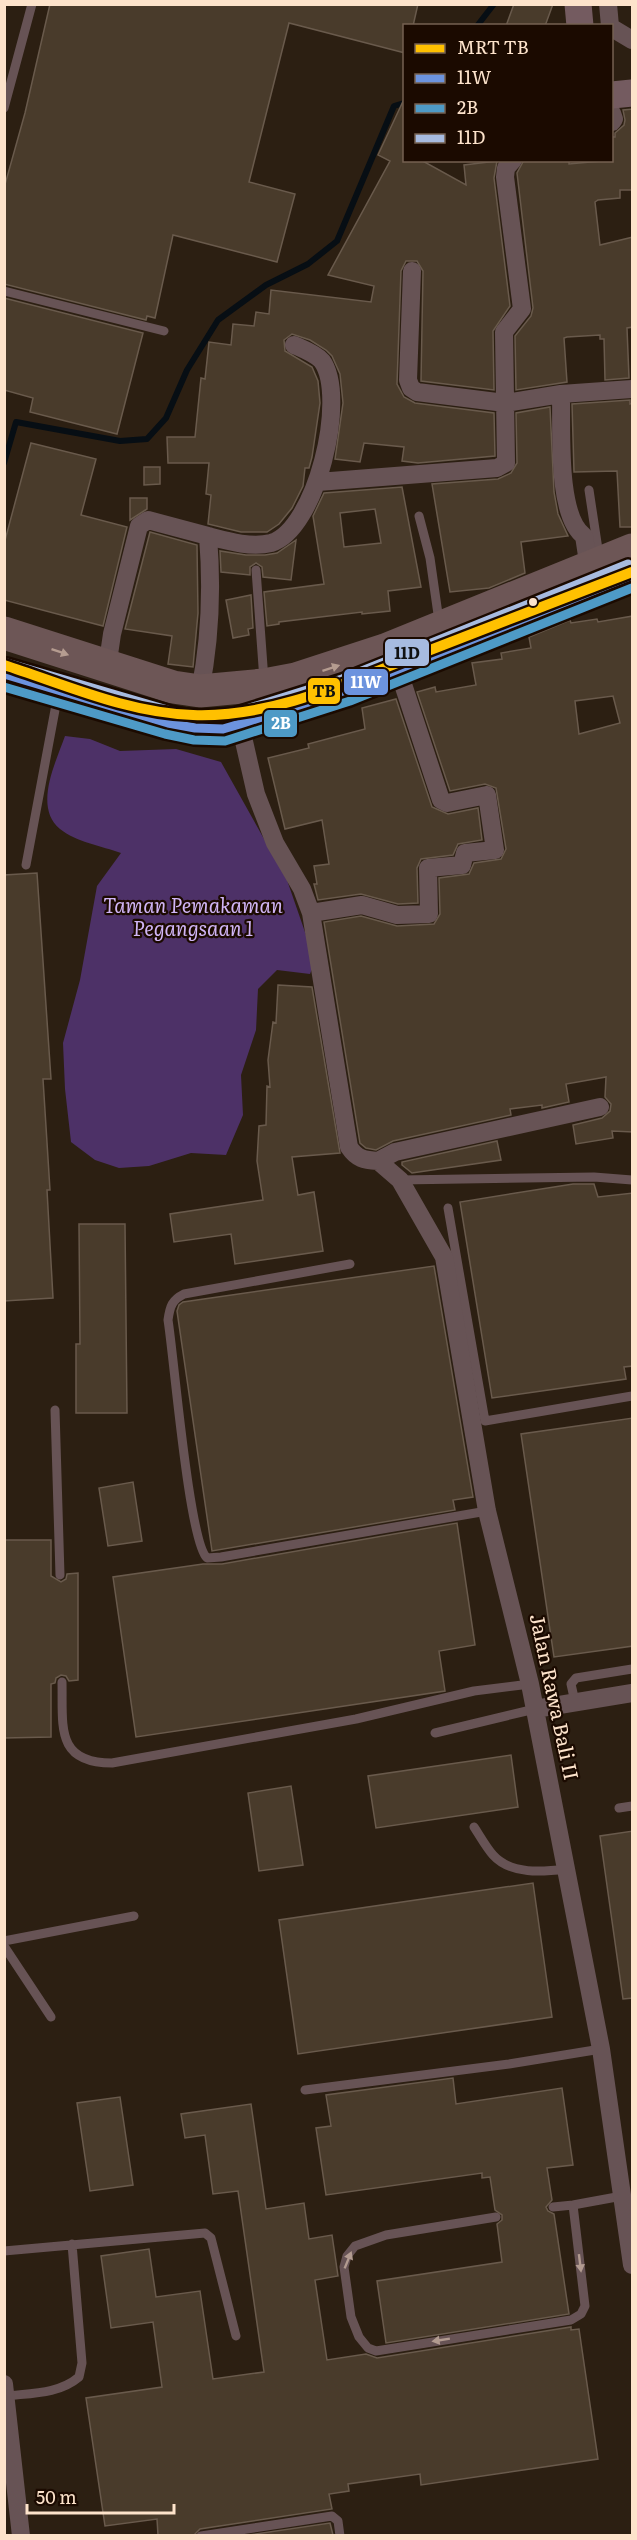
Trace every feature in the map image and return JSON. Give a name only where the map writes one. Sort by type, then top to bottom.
[{"type":"highway","points":[[4,633],[154,683],[200,691],[264,685],[296,679],[386,650],[440,626],[595,567],[633,550]]},
{"type":"highway","points":[[4,674],[168,723],[195,728],[223,729],[346,690],[633,576]]},
{"type":"street","points":[[578,4],[580,24]]},
{"type":"street","points":[[608,4],[611,24]]},
{"type":"street","points":[[613,28],[633,40]]},
{"type":"street","points":[[613,95],[633,93]]},
{"type":"street","points":[[318,482],[497,468],[502,466],[507,459],[504,332],[522,309],[505,177],[506,168],[511,162]]},
{"type":"street","points":[[412,271],[408,380],[411,388],[417,392],[505,403],[561,394],[633,389]]},
{"type":"street","points":[[107,668],[112,634],[139,526],[148,520],[242,544],[272,543],[294,529],[318,482],[330,430],[329,377],[321,360],[294,345]]},
{"type":"street","points":[[561,394],[564,489],[569,513],[579,532],[584,536],[595,567]]},
{"type":"street","points":[[200,691],[207,619],[210,556],[208,536]]},
{"type":"street","points":[[310,913],[363,905],[397,915],[429,914],[428,868],[462,865],[465,853],[495,850],[487,795],[447,803],[441,800],[398,669]]},
{"type":"street","name":"Jalan Rawa Bali II","points":[[240,724],[256,794],[275,843],[302,889],[310,913],[349,1147],[355,1155],[364,1160],[378,1161],[400,1180],[444,1257],[487,1511],[530,1684],[601,2049],[633,2265]]},
{"type":"street","points":[[378,1161],[402,1150],[600,1107]]},
{"type":"street","points":[[535,1709],[633,1693]]},
{"type":"street","points":[[5,2390],[21,2535]]},
{"type":"lane","points":[[4,108],[32,4]]},
{"type":"lane","points":[[4,291],[164,331]]},
{"type":"lane","points":[[589,490],[595,567]]},
{"type":"lane","points":[[419,516],[430,558],[440,626]]},
{"type":"lane","points":[[256,570],[264,685]]},
{"type":"lane","points":[[26,865],[59,689]]},
{"type":"lane","points":[[400,1180],[594,1177],[633,1180]]},
{"type":"lane","points":[[448,1209],[485,1421],[633,1396]]},
{"type":"lane","points":[[350,1264],[184,1294],[174,1299],[168,1320],[191,1503],[204,1555],[207,1558],[220,1557],[487,1511]]},
{"type":"lane","points":[[55,1410],[60,1575]]},
{"type":"lane","points":[[575,1702],[571,1684],[576,1678],[633,1668]]},
{"type":"lane","points":[[62,1682],[63,1724],[67,1744],[80,1757],[93,1763],[112,1763],[356,1719],[474,1691],[530,1684]]},
{"type":"lane","points":[[435,1732],[535,1709]]},
{"type":"lane","points":[[619,1808],[633,1806]]},
{"type":"lane","points":[[474,1827],[493,1856],[501,1862],[531,1872],[566,1869]]},
{"type":"lane","points":[[4,1941],[134,1916]]},
{"type":"lane","points":[[4,1946],[51,2017]]},
{"type":"lane","points":[[305,2090],[509,2064],[601,2049]]},
{"type":"lane","points":[[553,2206],[573,2205],[622,2196]]},
{"type":"lane","points":[[496,2217],[386,2235],[355,2246],[347,2256],[344,2267],[351,2317],[359,2337],[368,2348],[376,2351],[571,2320],[581,2314],[585,2306],[573,2205]]},
{"type":"lane","points":[[4,2252],[205,2233],[211,2238],[236,2336]]},
{"type":"lane","points":[[5,2390],[53,2391],[69,2386],[79,2377],[82,2363],[72,2244]]},
{"type":"lane","points":[[201,2535],[332,2516],[338,2521],[340,2535]]},
{"type":"green space","name":"Taman Pemakaman Pegangsaan 1","points":[[65,736],[90,739],[120,751],[176,749],[221,762],[287,880],[315,961],[310,974],[277,970],[258,989],[256,1030],[241,1075],[243,1115],[226,1155],[191,1153],[149,1166],[119,1168],[95,1160],[71,1142],[63,1043],[80,980],[97,886],[121,853],[74,837],[60,829],[52,820],[47,797],[49,784]]},
{"type":"building","points":[[50,4],[418,4],[413,24],[403,24],[403,52],[289,23],[249,182],[295,194],[277,262],[173,235],[155,318],[147,316],[146,320],[4,284],[4,188],[25,113]]},
{"type":"building","points":[[514,4],[553,4],[546,24],[507,24]]},
{"type":"building","points":[[403,101],[403,162],[425,162],[466,185],[464,165],[497,162],[494,178],[510,306],[493,331],[494,390],[421,381],[423,271],[417,261],[406,261],[401,271],[397,384],[404,397],[415,403],[494,413],[495,456],[418,463],[402,461],[404,447],[364,443],[360,462],[335,459],[343,403],[340,374],[332,356],[326,350],[310,340],[292,334],[284,340],[285,351],[312,367],[318,381],[320,403],[312,457],[309,468],[305,468],[303,486],[292,508],[279,524],[267,532],[241,532],[208,524],[211,495],[206,494],[209,463],[168,463],[167,437],[195,437],[201,378],[205,379],[209,342],[231,345],[233,324],[254,326],[256,312],[269,314],[271,290],[371,302],[374,286],[328,275],[390,161],[378,155]]},
{"type":"building","points":[[633,109],[633,190],[620,190],[620,198],[595,202],[600,245],[633,237],[633,327],[627,328],[629,378],[605,380],[604,339],[600,339],[600,335],[567,337],[564,338],[567,382],[516,390],[515,336],[531,316],[533,308],[517,173],[523,162],[569,162],[569,164],[613,162],[613,137],[624,125],[623,110]]},
{"type":"building","points":[[4,298],[143,333],[117,434],[30,412],[33,398],[4,390]]},
{"type":"building","points":[[630,400],[630,404],[633,403],[633,527],[620,527],[617,471],[574,472],[572,404]]},
{"type":"building","points":[[550,407],[554,492],[558,514],[568,536],[521,542],[525,573],[489,588],[450,592],[432,484],[498,479],[511,473],[517,463],[516,413]]},
{"type":"building","points":[[31,443],[96,459],[81,515],[127,527],[103,626],[4,600],[4,544]]},
{"type":"building","points":[[144,467],[160,467],[160,484],[144,485]]},
{"type":"building","points":[[402,487],[421,587],[388,591],[390,611],[279,622],[279,624],[267,626],[264,592],[324,584],[313,516],[324,493]],"holes":[[[375,509],[381,543],[344,547],[340,513]]]},
{"type":"building","points":[[130,498],[147,498],[147,509],[130,520]]},
{"type":"building","points":[[150,532],[197,545],[198,613],[193,667],[168,664],[172,636],[125,629]]},
{"type":"building","points":[[296,540],[291,580],[263,577],[262,567],[256,563],[250,567],[250,575],[221,572],[220,551],[265,555],[277,553]]},
{"type":"building","points":[[251,595],[253,628],[248,629],[249,635],[233,638],[226,600]]},
{"type":"building","points":[[633,616],[633,1132],[612,1131],[613,1138],[576,1144],[573,1125],[602,1118],[610,1111],[611,1104],[605,1097],[606,1077],[566,1084],[569,1102],[542,1108],[542,1105],[510,1109],[511,1115],[393,1141],[376,1150],[366,1148],[360,1143],[324,922],[361,916],[397,926],[434,924],[440,914],[439,878],[469,874],[474,863],[501,859],[506,849],[496,788],[485,784],[450,791],[417,692],[435,687],[436,692],[476,685],[472,663],[502,659],[501,653],[531,648],[529,637],[570,620],[571,623],[597,619],[598,622]],"holes":[[[613,696],[620,723],[579,734],[575,701]]]},
{"type":"building","points":[[396,699],[432,807],[448,814],[478,808],[482,840],[458,844],[453,855],[421,859],[417,868],[418,903],[398,904],[361,894],[318,900],[314,884],[317,884],[314,866],[329,864],[322,820],[285,829],[268,758],[309,748],[308,744],[365,729],[362,708]]},
{"type":"building","points":[[37,873],[51,1079],[43,1079],[50,1190],[47,1190],[53,1298],[4,1301],[4,875]]},
{"type":"building","points":[[278,985],[312,987],[340,1153],[292,1157],[298,1195],[314,1192],[323,1251],[235,1264],[231,1234],[174,1242],[170,1214],[263,1200],[257,1161],[259,1126],[266,1125],[267,1086],[270,1087],[268,1060],[273,1022],[276,1023]]},
{"type":"building","points":[[497,1141],[501,1160],[412,1173],[402,1165],[402,1162]]},
{"type":"building","points":[[573,1184],[594,1184],[598,1197],[633,1193],[633,1366],[624,1367],[626,1379],[492,1398],[460,1202]]},
{"type":"building","points":[[79,1224],[125,1224],[127,1413],[76,1413],[76,1344],[80,1344]]},
{"type":"building","points":[[434,1266],[473,1497],[453,1500],[455,1510],[212,1551],[177,1311],[179,1305],[183,1302]]},
{"type":"building","points":[[633,1418],[633,1646],[554,1657],[521,1434]]},
{"type":"building","points":[[133,1482],[142,1541],[108,1546],[99,1488]]},
{"type":"building","points":[[457,1523],[475,1645],[439,1651],[445,1691],[136,1737],[113,1577],[203,1564],[222,1564]]},
{"type":"building","points":[[4,1540],[51,1540],[51,1576],[61,1582],[66,1579],[67,1574],[78,1573],[78,1680],[69,1681],[66,1676],[61,1675],[56,1678],[55,1683],[51,1684],[51,1737],[4,1738]]},
{"type":"building","points":[[511,1755],[518,1807],[376,1828],[368,1776]]},
{"type":"building","points":[[291,1786],[303,1865],[259,1871],[248,1793]]},
{"type":"building","points":[[633,1831],[633,1998],[623,1999],[600,1836]]},
{"type":"building","points":[[533,1883],[552,2017],[298,2054],[279,1920]]},
{"type":"building","points":[[453,2078],[456,2104],[562,2088],[573,2165],[547,2168],[552,2200],[546,2207],[554,2214],[569,2314],[386,2343],[377,2281],[502,2262],[497,2224],[502,2220],[502,2215],[495,2210],[490,2177],[482,2178],[482,2173],[326,2195],[316,2128],[331,2126],[326,2095]]},
{"type":"building","points":[[120,2097],[133,2185],[90,2191],[77,2103]]},
{"type":"building","points":[[251,2104],[266,2209],[304,2203],[309,2239],[332,2235],[338,2276],[315,2280],[327,2360],[366,2354],[377,2358],[571,2327],[571,2330],[579,2329],[598,2459],[421,2485],[420,2474],[348,2484],[349,2491],[329,2494],[332,2509],[200,2529],[194,2535],[158,2535],[157,2519],[105,2526],[86,2398],[162,2387],[153,2322],[111,2328],[101,2256],[149,2249],[156,2297],[200,2291],[213,2379],[264,2372],[238,2191],[213,2194],[205,2135],[185,2138],[181,2114]]},
{"type":"building","points":[[330,2523],[333,2535],[249,2535]]},
{"type":"waterway","points":[[479,24],[494,4]]},
{"type":"waterway","points":[[4,463],[16,422],[120,441],[147,439],[166,418],[187,370],[218,320],[266,285],[308,264],[337,241],[394,106],[403,103]]},
{"type":"metro line","name":"TB","points":[[4,665],[97,697],[145,709],[193,715],[252,711],[337,686],[632,572]]},
{"type":"transit line","name":"11D","points":[[7,663],[171,711],[196,716],[221,717],[342,679],[628,564]]},
{"type":"transit line","name":"11W","points":[[4,674],[168,723],[195,728],[223,729],[346,690],[632,575]]},
{"type":"transit line","name":"2B","points":[[4,687],[165,734],[194,740],[225,741],[350,701],[632,588]]}]
